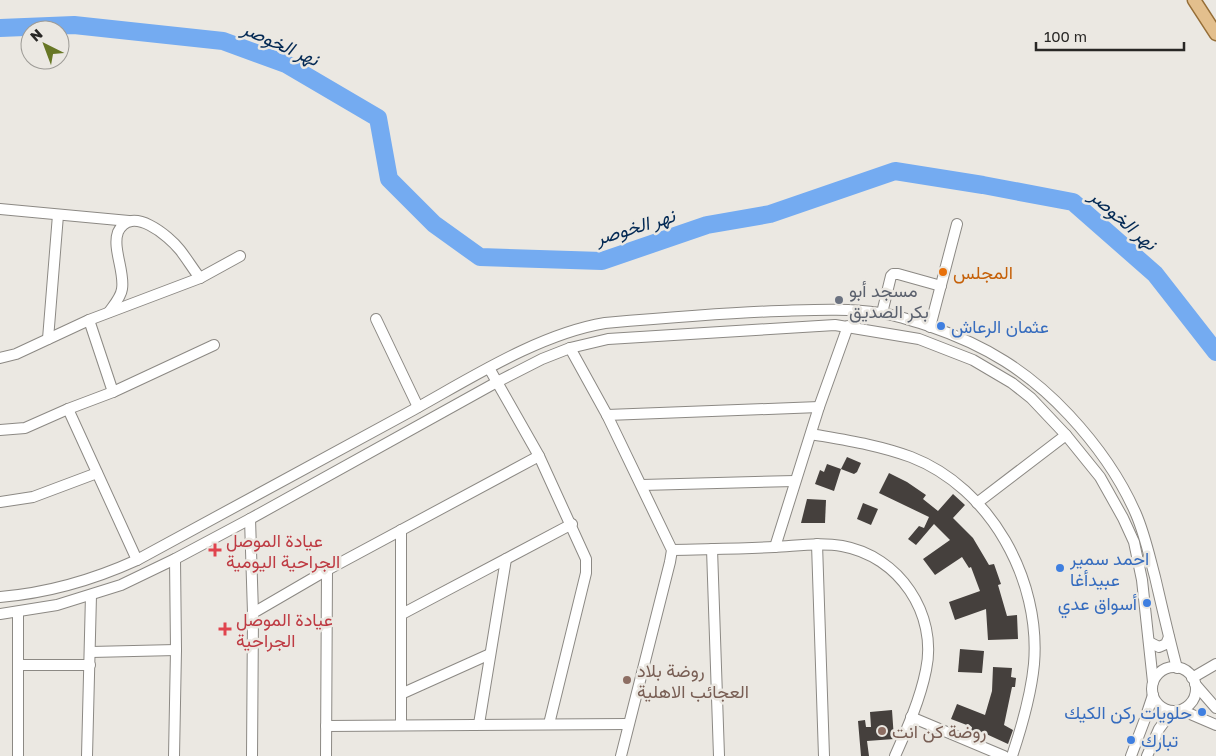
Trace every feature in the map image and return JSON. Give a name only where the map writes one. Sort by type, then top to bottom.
[{"type":"main road","points":[[1194,0],[1216,34]]},
{"type":"street","points":[[0,209],[129,221],[138,220],[147,224],[180,249],[200,278]]},
{"type":"street","points":[[48,339],[58,215]]},
{"type":"street","points":[[108,312],[119,297],[122,289],[117,242],[118,233],[122,226],[129,221]]},
{"type":"street","points":[[930,327],[957,224]]},
{"type":"street","points":[[0,358],[16,354],[108,312],[200,278],[240,256]]},
{"type":"street","points":[[882,313],[893,274],[941,286]]},
{"type":"street","points":[[0,597],[49,591],[113,571],[137,560],[489,368],[547,340],[587,326],[736,313],[838,309],[882,313],[958,336],[1019,370],[1060,405],[1100,452],[1125,490],[1146,537],[1177,668]]},
{"type":"street","points":[[736,313],[737,330]]},
{"type":"street","points":[[376,319],[418,407]]},
{"type":"street","points":[[89,320],[113,392]]},
{"type":"street","points":[[0,614],[58,605],[121,585],[250,519],[497,382],[542,359],[570,348],[608,338],[835,325],[848,326],[919,339],[973,360],[1012,383],[1030,398],[1066,435],[1086,458],[1105,485],[1124,518],[1134,542],[1142,580],[1153,682],[1153,695],[1146,719],[1131,756]]},
{"type":"street","points":[[775,547],[819,407],[848,326]]},
{"type":"street","points":[[0,430],[25,428],[113,392],[214,345]]},
{"type":"street","points":[[570,348],[608,415],[672,550],[621,756]]},
{"type":"street","points":[[489,368],[539,456],[572,524],[586,559],[586,573],[549,724]]},
{"type":"street","points":[[608,415],[819,407]]},
{"type":"street","points":[[68,409],[137,560]]},
{"type":"street","points":[[811,434],[876,446],[912,458],[938,470],[962,487],[998,530],[1017,563],[1027,588],[1033,616],[1034,662],[1031,688],[1024,719],[1012,756]]},
{"type":"street","points":[[977,503],[1066,435]]},
{"type":"street","points":[[253,613],[327,570],[539,456]]},
{"type":"street","points":[[0,502],[34,497],[97,473]]},
{"type":"street","points":[[642,485],[795,481]]},
{"type":"street","points":[[250,519],[253,613],[252,756]]},
{"type":"street","points":[[402,614],[572,524]]},
{"type":"street","points":[[401,530],[401,725]]},
{"type":"street","points":[[672,550],[818,544],[842,546],[865,552],[886,564],[903,581],[916,600],[925,623],[928,647],[926,670],[911,717],[895,756]]},
{"type":"street","points":[[818,544],[824,756]]},
{"type":"street","points":[[712,549],[719,756]]},
{"type":"street","points":[[174,756],[175,559]]},
{"type":"street","points":[[479,724],[506,559]]},
{"type":"street","points":[[326,756],[327,570]]},
{"type":"street","points":[[87,756],[91,595]]},
{"type":"street","points":[[18,612],[18,756]]},
{"type":"street","points":[[1149,642],[1159,647],[1166,644],[1169,637]]},
{"type":"street","points":[[91,652],[176,650]]},
{"type":"street","points":[[401,694],[490,654]]},
{"type":"street","points":[[1194,681],[1216,664]]},
{"type":"street","points":[[19,665],[90,665]]},
{"type":"street","points":[[1153,682],[1156,676],[1165,669],[1177,668],[1184,670],[1216,708]]},
{"type":"street","points":[[1147,756],[1159,729],[1177,710],[1191,702],[1194,697],[1194,681]]},
{"type":"street","points":[[1153,695],[1160,706],[1177,710],[1216,725]]},
{"type":"street","points":[[911,717],[1004,756]]},
{"type":"street","points":[[326,726],[628,724]]},
{"type":"building","points":[[847,457],[861,463],[854,474],[841,469]]},
{"type":"building","points":[[827,464],[841,469],[834,491],[815,484],[820,470],[824,472]]},
{"type":"building","points":[[889,473],[926,495],[923,499],[938,511],[953,494],[965,505],[953,518],[973,538],[989,565],[994,564],[1001,584],[998,585],[1007,616],[1017,615],[1018,639],[988,640],[986,609],[955,620],[949,602],[980,591],[971,567],[969,568],[962,557],[935,575],[923,559],[950,540],[934,524],[916,545],[908,539],[919,526],[924,528],[929,517],[879,493]]},
{"type":"building","points":[[807,499],[826,500],[825,523],[801,523]]},
{"type":"building","points":[[863,503],[878,509],[871,525],[857,519]]},
{"type":"building","points":[[960,649],[984,651],[982,673],[958,672]]},
{"type":"building","points":[[993,667],[1012,668],[1011,677],[1016,678],[1015,687],[1012,687],[1004,725],[1013,730],[1008,744],[984,733],[983,736],[971,731],[972,727],[951,719],[957,704],[985,715],[992,691]]},
{"type":"building","points":[[892,710],[894,739],[867,741],[869,756],[861,756],[858,721],[865,720],[866,727],[871,727],[870,712]]},
{"type":"waterway","name":"نهر الخوصر","points":[[0,28],[74,25],[223,41],[286,64],[378,118],[389,179],[434,224],[480,257],[602,261],[707,225],[770,214],[895,171],[1073,202],[1155,274],[1216,352]]},
{"type":"place","name":"المجلس","points":[[943,272]]},
{"type":"place","name":"مسجد أبو بكر الصديق","points":[[839,300]]},
{"type":"place","name":"عثمان الرعاش","points":[[941,326]]},
{"type":"place","name":"عيادة الموصل الجراحية اليومية","points":[[215,550]]},
{"type":"place","name":"احمد سمير عبيدأغا","points":[[1060,568]]},
{"type":"place","name":"أسواق عدي","points":[[1147,603]]},
{"type":"place","name":"عيادة الموصل الجراحية","points":[[225,629]]},
{"type":"place","name":"روضة بلاد العجائب الاهلية","points":[[627,680]]},
{"type":"place","name":"حلويات ركن الكيك","points":[[1202,712]]},
{"type":"place","name":"روضة كن انت","points":[[882,731]]},
{"type":"place","name":"تبارك","points":[[1131,740]]}]
